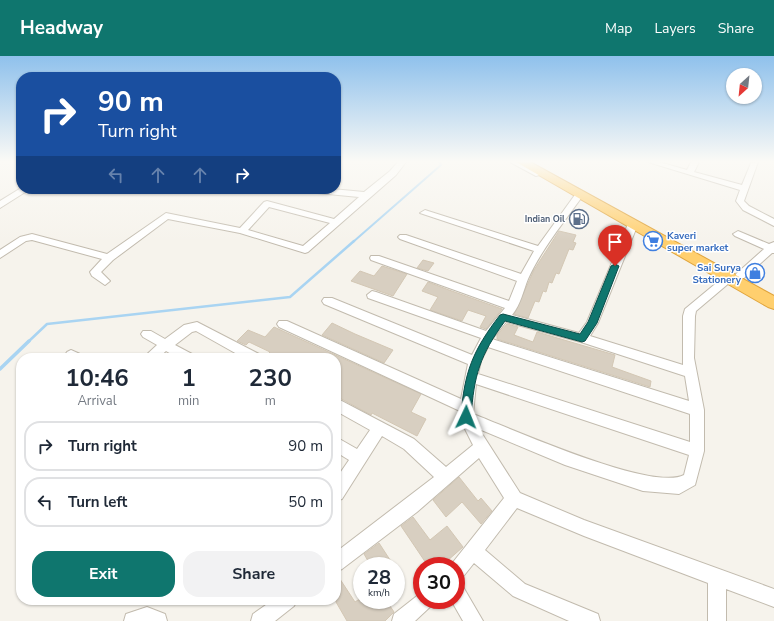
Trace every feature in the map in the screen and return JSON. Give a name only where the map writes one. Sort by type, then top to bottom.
[{"type":"highway","points":[[570,188],[632,224],[735,277],[774,294]]},
{"type":"highway","points":[[581,188],[689,249],[774,303]]},
{"type":"street","points":[[105,281],[95,272],[109,258],[166,216],[242,231],[305,250],[374,188]]},
{"type":"street","points":[[744,189],[740,200],[746,208],[774,223]]},
{"type":"street","points":[[341,192],[366,195]]},
{"type":"street","points":[[0,205],[18,194]]},
{"type":"street","points":[[580,194],[540,250],[523,280],[513,306],[487,339],[475,361],[468,389],[466,412],[481,447],[514,499],[584,528],[774,598]]},
{"type":"street","points":[[242,231],[266,204],[337,222]]},
{"type":"street","points":[[426,213],[540,250]]},
{"type":"street","points":[[582,338],[592,323],[632,224]]},
{"type":"street","points":[[738,234],[773,248]]},
{"type":"street","points":[[2,251],[23,239],[32,237],[109,258]]},
{"type":"street","points":[[403,237],[523,280]]},
{"type":"street","points":[[284,324],[565,458],[642,482],[679,486],[690,480],[697,451],[697,410],[689,372],[688,358],[689,316],[691,309],[773,248]]},
{"type":"street","points":[[375,258],[513,306]]},
{"type":"street","points":[[372,295],[487,339],[697,410]]},
{"type":"street","points":[[328,301],[475,361]]},
{"type":"street","points":[[503,317],[582,338],[689,372]]},
{"type":"street","points":[[155,353],[188,328],[197,326],[246,353]]},
{"type":"street","points":[[146,334],[179,353]]},
{"type":"street","points":[[472,377],[697,451]]},
{"type":"street","points":[[341,407],[409,444],[446,477]]},
{"type":"street","points":[[341,485],[378,428]]},
{"type":"street","points":[[341,447],[359,458]]},
{"type":"street","points":[[341,559],[411,506],[481,447]]},
{"type":"street","points":[[465,561],[514,499]]},
{"type":"street","points":[[473,551],[519,590],[591,621]]},
{"type":"street","points":[[717,577],[717,621]]},
{"type":"street","points":[[260,621],[281,605]]},
{"type":"street","points":[[465,606],[474,621]]},
{"type":"street","points":[[401,621],[415,609]]},
{"type":"street","points":[[132,621],[147,616],[158,621]]},
{"type":"building","points":[[559,231],[576,235],[573,242],[576,243],[573,250],[569,249],[559,274],[556,273],[552,283],[549,282],[546,292],[543,291],[539,302],[535,301],[528,318],[514,314],[534,270]]},
{"type":"building","points":[[423,260],[434,263],[428,271],[417,268]]},
{"type":"building","points":[[382,266],[407,274],[393,296],[351,281],[360,271],[374,276]]},
{"type":"building","points":[[428,282],[502,309],[486,329],[480,327],[486,316],[468,310],[462,321],[430,310],[438,297],[422,291]]},
{"type":"building","points":[[332,323],[393,350],[384,363],[322,335]]},
{"type":"building","points":[[507,324],[518,327],[514,335],[533,342],[537,332],[615,355],[612,367],[651,381],[650,387],[497,339],[497,335]]},
{"type":"building","points":[[274,327],[331,353],[269,353],[270,352],[249,342],[246,345],[237,341],[248,330],[265,337]]},
{"type":"building","points":[[341,358],[421,394],[411,412],[426,419],[417,436],[372,413],[371,415],[341,399]]},
{"type":"building","points":[[459,477],[478,501],[481,498],[492,511],[481,524],[462,502],[446,517],[433,500]]},
{"type":"building","points":[[413,517],[430,540],[447,526],[463,547],[452,557],[422,557],[401,526]]},
{"type":"building","points":[[379,543],[388,557],[366,557],[364,554]]},
{"type":"building","points":[[341,581],[353,599],[353,609],[392,609],[394,612],[385,621],[347,621],[338,605],[341,605]]},
{"type":"waterway","points":[[353,242],[414,188]]},
{"type":"waterway","points":[[28,342],[47,324],[290,297],[354,241]]},
{"type":"waterway","points":[[17,353],[29,341]]},
{"type":"waterway","points":[[0,369],[16,354]]},
{"type":"place","name":"Indian Oil","points":[[579,219]]},
{"type":"place","name":"Kaveri super market","points":[[653,241]]},
{"type":"place","name":"Sai Surya Stationery","points":[[755,273]]},
{"type":"route","points":[[466,417],[468,389],[475,361],[488,336],[503,317],[582,338],[592,323],[615,266]]}]
